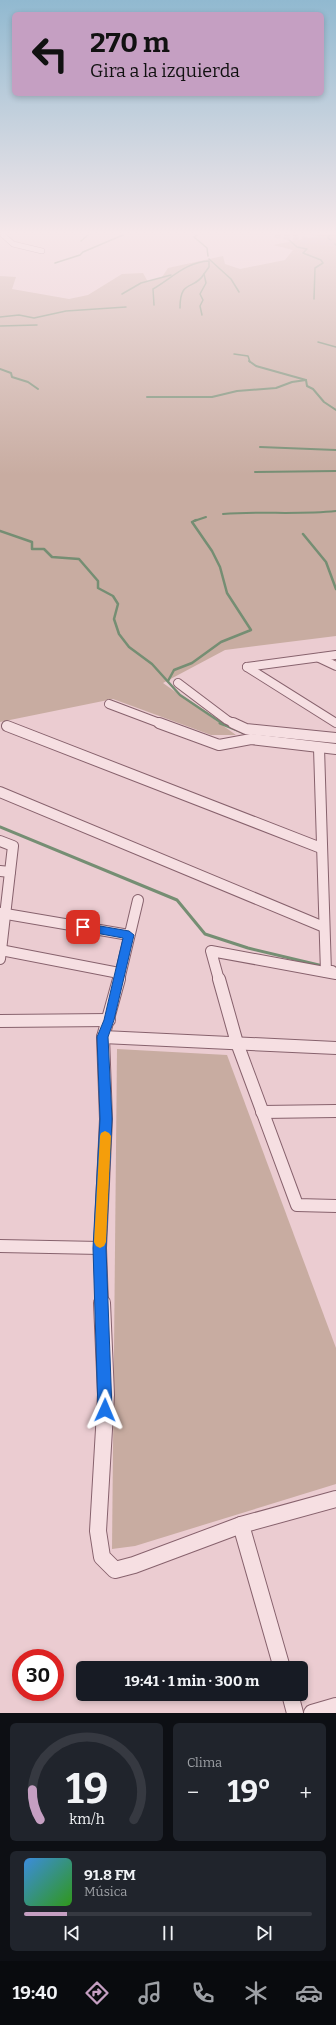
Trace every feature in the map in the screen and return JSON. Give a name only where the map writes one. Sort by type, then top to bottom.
[{"type":"street","points":[[336,655],[247,667],[336,723]]},
{"type":"street","points":[[319,658],[336,666]]},
{"type":"street","points":[[178,683],[227,720],[246,729],[336,738]]},
{"type":"street","points":[[109,704],[219,745],[251,739],[336,749]]},
{"type":"street","points":[[7,726],[321,848]]},
{"type":"street","points":[[319,748],[324,927],[333,972],[211,951],[237,1043],[297,1205],[336,1206]]},
{"type":"street","points":[[0,792],[324,927]]},
{"type":"street","points":[[0,841],[13,846],[5,871],[0,953],[119,973]]},
{"type":"street","points":[[138,900],[119,973],[109,1020],[102,1037],[106,1119],[100,1248],[106,1395],[98,1531],[102,1557],[115,1570],[134,1565],[241,1525],[336,1498]]},
{"type":"street","points":[[3,914],[129,935]]},
{"type":"street","points":[[0,1021],[109,1020]]},
{"type":"street","points":[[102,1037],[336,1048]]},
{"type":"street","points":[[262,1112],[336,1112]]},
{"type":"street","points":[[0,1246],[100,1248]]},
{"type":"street","points":[[241,1525],[280,1661]]},
{"type":"street","points":[[292,1701],[295,1713]]},
{"type":"street","points":[[312,1713],[336,1706]]},
{"type":"shaded area","points":[[0,315],[336,315],[336,636],[225,650],[163,683],[236,735],[211,735],[113,699],[0,722]]},
{"type":"shaded area","points":[[117,1049],[227,1055],[336,1348],[336,1484],[135,1546],[112,1549]]},
{"type":"waterway","points":[[0,317],[19,315],[34,318],[48,315]]},
{"type":"waterway","points":[[0,326],[37,325]]},
{"type":"waterway","points":[[318,342],[336,347]]},
{"type":"waterway","points":[[234,354],[248,356],[250,362]]},
{"type":"waterway","points":[[250,362],[256,366],[306,380]]},
{"type":"waterway","points":[[0,369],[11,373],[12,377],[28,382],[38,389]]},
{"type":"waterway","points":[[147,397],[212,397],[237,391],[276,388],[292,382],[306,380]]},
{"type":"waterway","points":[[306,380],[307,386],[313,389],[324,402],[336,410]]},
{"type":"waterway","points":[[260,447],[336,450]]},
{"type":"waterway","points":[[255,472],[336,471]]},
{"type":"waterway","points":[[223,514],[308,513],[336,511]]},
{"type":"waterway","points":[[194,521],[206,517]]},
{"type":"waterway","points":[[168,681],[174,670],[192,663],[221,642],[251,630],[227,593],[220,567],[212,551],[192,522],[194,521]]},
{"type":"waterway","points":[[0,531],[32,542],[32,549],[44,549],[52,557],[79,559],[98,581],[98,588],[113,596],[118,604],[114,619],[119,634],[129,647],[152,664],[180,695],[223,724]]},
{"type":"waterway","points":[[303,534],[326,562],[336,589]]},
{"type":"waterway","points":[[220,723],[247,734]]},
{"type":"waterway","points":[[310,741],[336,744]]},
{"type":"waterway","points":[[0,827],[177,900],[205,934],[248,948],[323,966]]},
{"type":"slow traffic","points":[[100,1242],[105,1136]]},
{"type":"route","points":[[83,927],[129,935],[109,1020],[102,1037],[106,1119],[100,1248],[106,1395],[105,1410]]}]
